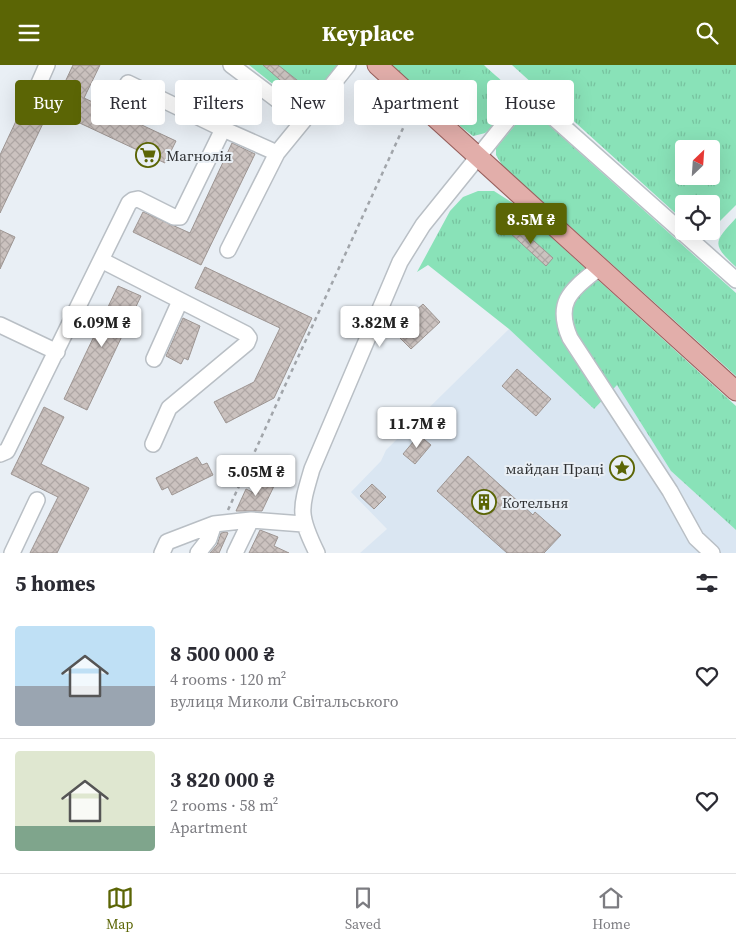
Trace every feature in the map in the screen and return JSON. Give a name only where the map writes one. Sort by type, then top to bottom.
[{"type":"main road","points":[[377,65],[394,80]]},
{"type":"main road","points":[[443,125],[736,391]]},
{"type":"street","points":[[40,80],[47,65]]},
{"type":"street","points":[[231,65],[272,96]]},
{"type":"street","points":[[336,80],[348,65]]},
{"type":"street","points":[[165,101],[277,153]]},
{"type":"street","points":[[317,553],[303,524],[304,495],[312,469],[400,262],[424,225],[519,106],[527,101],[537,103],[736,280]]},
{"type":"street","points":[[228,250],[277,153],[300,125]]},
{"type":"street","points":[[0,454],[7,451],[103,261],[129,203],[138,199],[174,217],[180,217],[184,213],[223,129]]},
{"type":"street","points":[[103,261],[246,334],[249,339],[247,343],[169,407],[153,444]]},
{"type":"street","points":[[600,268],[569,295],[565,303],[563,321],[570,338],[670,491],[696,538],[712,553]]},
{"type":"street","points":[[154,359],[180,301]]},
{"type":"street","points":[[0,325],[57,352]]},
{"type":"street","points":[[12,553],[37,500]]},
{"type":"street","points":[[162,553],[167,542],[218,523],[251,520],[303,524]]},
{"type":"street","points":[[235,553],[251,520]]},
{"type":"street","points":[[198,553],[218,523]]},
{"type":"path","points":[[218,523],[404,125]]},
{"type":"shaded area","points":[[509,329],[594,409],[617,384],[671,471],[736,530],[736,553],[360,553],[387,529],[351,492],[381,461],[386,450]]},
{"type":"green space","points":[[249,65],[342,65],[329,80],[272,80],[272,83]]},
{"type":"green space","points":[[391,65],[484,65],[501,80],[487,80],[487,125],[495,125],[485,133],[473,136],[460,125],[477,125],[477,80],[407,80]]},
{"type":"green space","points":[[512,65],[736,65],[736,205],[720,221],[720,195],[675,195],[675,213],[574,121],[574,80],[529,80]]},
{"type":"green space","points":[[515,125],[549,125],[736,293],[736,376],[502,165],[496,155],[496,148]]},
{"type":"green space","points":[[478,191],[494,191],[516,205],[736,406],[736,530],[671,471],[617,385],[594,409],[509,329],[428,265],[417,272],[450,211],[463,197]]},
{"type":"green space","points":[[736,218],[736,267],[719,248],[718,243],[723,233]]},
{"type":"building","points":[[73,65],[100,65],[91,80],[84,98],[91,101],[91,125],[142,125],[176,141],[165,163],[81,124],[81,80],[66,80]]},
{"type":"building","points":[[263,65],[278,65],[297,80],[280,80]]},
{"type":"building","points":[[15,123],[15,125],[42,125],[0,213],[0,155]]},
{"type":"building","points":[[232,143],[255,154],[201,265],[133,232],[143,212],[190,233]]},
{"type":"building","points":[[516,225],[553,258],[546,266],[509,232]]},
{"type":"building","points":[[0,230],[15,237],[0,269]]},
{"type":"building","points":[[205,267],[312,318],[274,398],[226,423],[214,402],[254,382],[280,328],[195,288]]},
{"type":"building","points":[[118,286],[141,296],[87,410],[64,399]]},
{"type":"building","points":[[423,304],[440,322],[411,349],[399,337],[419,318],[414,312]]},
{"type":"building","points":[[183,318],[200,326],[188,360],[184,358],[181,364],[166,356]]},
{"type":"building","points":[[517,369],[551,399],[536,416],[502,386]]},
{"type":"building","points":[[44,407],[64,417],[41,464],[89,488],[57,553],[30,553],[58,497],[11,474]]},
{"type":"building","points":[[419,435],[431,445],[415,464],[403,454]]},
{"type":"building","name":"Котельня","points":[[468,456],[533,515],[535,512],[561,535],[544,553],[507,553],[437,491]]},
{"type":"building","points":[[197,457],[202,465],[207,463],[213,475],[172,495],[168,487],[162,490],[156,478]]},
{"type":"building","points":[[261,477],[275,484],[262,511],[236,511],[246,489],[254,493]]},
{"type":"building","points":[[372,484],[386,497],[374,509],[360,496]]},
{"type":"building","points":[[260,530],[278,537],[274,546],[289,553],[249,553]]},
{"type":"building","points":[[221,533],[228,533],[219,553],[210,553],[217,545]]},
{"type":"place","name":"Магнолія","points":[[148,155]]},
{"type":"place","name":"майдан Праці","points":[[622,468]]},
{"type":"place","name":"Котельня","points":[[484,502]]}]
